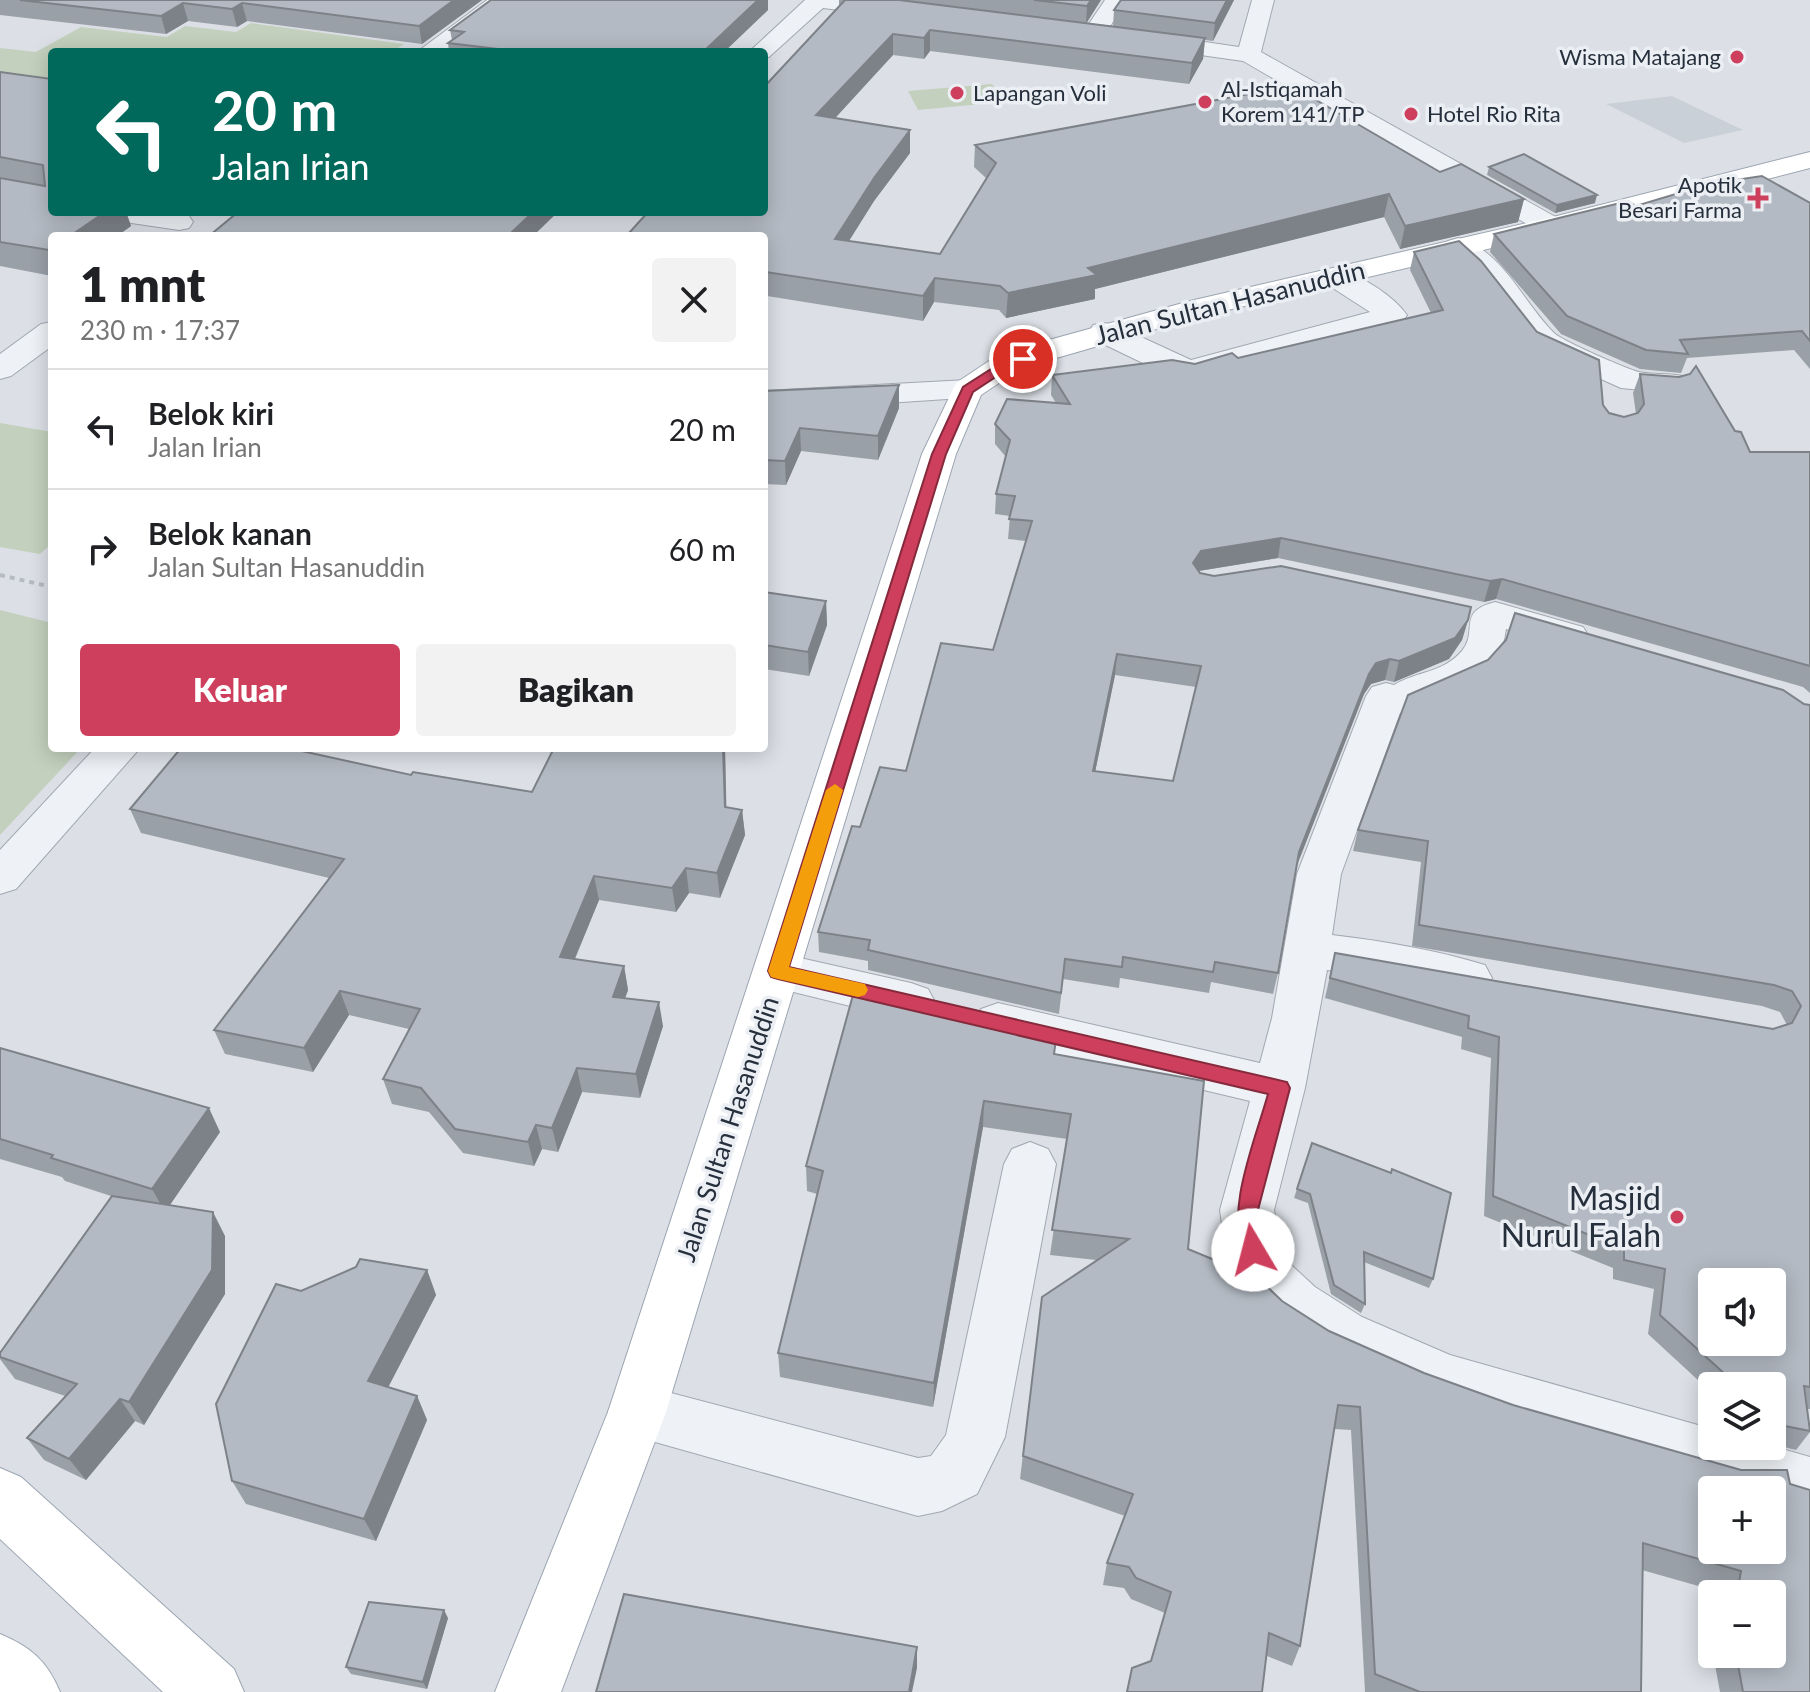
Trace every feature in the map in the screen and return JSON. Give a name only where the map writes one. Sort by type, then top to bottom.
[{"type":"main road","name":"Jalan Sultan Hasanuddin","points":[[528,1692],[637,1412],[939,454],[967,390],[1003,366],[1104,332],[1551,226],[1810,160]]},
{"type":"main road","points":[[0,1498],[211,1692]]},
{"type":"main road","points":[[0,1667],[27,1692]]},
{"type":"street","points":[[435,48],[502,0]]},
{"type":"street","points":[[765,48],[817,0],[928,14]]},
{"type":"street","points":[[1094,34],[1116,0]]},
{"type":"street","points":[[1249,55],[1263,0]]},
{"type":"street","points":[[1064,30],[1249,55],[1551,226]]},
{"type":"street","points":[[136,216],[179,223]]},
{"type":"street","points":[[1458,247],[1489,271],[1545,342],[1632,381],[1671,383]]},
{"type":"street","points":[[1104,332],[1186,370],[1392,315],[1335,277]]},
{"type":"street","points":[[0,369],[48,334]]},
{"type":"street","points":[[1612,373],[1617,409]]},
{"type":"street","points":[[768,401],[967,390]]},
{"type":"street","points":[[1598,643],[1495,614],[1474,614],[1484,651],[1465,670],[1434,687],[1421,686],[1399,700],[1386,696],[1319,874],[1309,950],[1280,1088],[1247,1210],[1253,1250],[1269,1279],[1295,1305],[1342,1335],[1443,1380],[1810,1486]]},
{"type":"street","points":[[0,878],[115,752]]},
{"type":"street","points":[[1309,950],[1369,957],[1507,985]]},
{"type":"street","points":[[778,971],[1280,1088]]},
{"type":"street","points":[[637,1412],[918,1487],[943,1484],[959,1474],[975,1437],[1030,1164]]},
{"type":"path","points":[[0,575],[48,586]]},
{"type":"shaded area","points":[[1672,96],[1743,130],[1684,143],[1606,104]]},
{"type":"green space","points":[[251,23],[404,44],[398,48],[48,48],[48,99],[0,105],[0,48],[36,52],[81,27],[167,37],[185,26],[236,32]]},
{"type":"green space","points":[[992,84],[1003,102],[918,110],[908,91]]},
{"type":"green space","points":[[0,423],[48,431],[48,547],[40,554],[0,547]]},
{"type":"green space","points":[[0,610],[48,622],[48,752],[77,752],[0,835]]},
{"type":"building","points":[[20,0],[454,0],[419,26],[242,3],[232,9],[183,3],[161,16]]},
{"type":"building","points":[[491,0],[758,0],[707,48],[490,48],[448,43],[464,32],[450,30]]},
{"type":"building","points":[[845,0],[899,0],[1205,38],[1192,63],[930,30],[924,38],[893,34],[816,115],[910,130],[874,178],[835,239],[940,254],[996,163],[975,145],[1292,86],[1440,172],[1461,164],[1524,199],[1405,226],[1389,194],[1088,268],[1097,275],[1008,293],[1000,286],[935,278],[923,296],[768,272],[768,232],[630,232],[644,216],[768,216],[768,83]]},
{"type":"building","points":[[1034,0],[1091,0],[1087,6]]},
{"type":"building","points":[[1121,0],[1227,0],[1215,23],[1114,10]]},
{"type":"building","points":[[0,72],[48,78],[48,216],[99,216],[76,232],[48,232],[48,250],[0,242],[0,178],[45,186],[43,165],[0,157]]},
{"type":"building","points":[[1524,154],[1597,195],[1557,205],[1489,167]]},
{"type":"building","points":[[1762,176],[1810,203],[1810,341],[1802,331],[1680,340],[1688,354],[1646,350],[1567,316],[1494,234],[1628,201],[1636,206],[1709,184]]},
{"type":"building","points":[[233,216],[529,216],[512,232],[214,232]]},
{"type":"building","points":[[1459,241],[1481,261],[1537,332],[1599,360],[1603,405],[1609,413],[1624,417],[1638,413],[1644,404],[1640,374],[1679,377],[1690,374],[1696,366],[1735,431],[1741,432],[1750,452],[1810,452],[1810,666],[1502,579],[1490,581],[1281,538],[1201,551],[1193,563],[1200,573],[1214,576],[1281,566],[1471,607],[1468,620],[1455,638],[1399,661],[1390,659],[1376,663],[1369,674],[1299,852],[1278,973],[1215,962],[1213,972],[1123,957],[1122,967],[1065,959],[1061,993],[868,950],[870,940],[818,932],[852,826],[860,827],[880,767],[906,771],[941,643],[993,650],[1032,521],[1009,519],[1015,496],[996,494],[1010,440],[995,424],[1007,399],[1070,404],[1052,375],[1172,360],[1195,364],[1232,353],[1238,358],[1443,310],[1414,252]],"holes":[[[1117,654],[1201,666],[1173,781],[1093,771]]]},
{"type":"building","points":[[899,385],[878,436],[800,428],[785,461],[768,460],[768,391]]},
{"type":"building","points":[[768,593],[826,601],[808,652],[768,646]]},
{"type":"building","points":[[1515,613],[1783,690],[1810,705],[1810,1387],[1804,1386],[1810,1431],[1786,1426],[1786,1372],[1723,1372],[1705,1356],[1786,1356],[1786,1268],[1698,1268],[1698,1350],[1660,1315],[1665,1269],[1624,1260],[1624,1249],[1493,1196],[1499,1037],[1468,1028],[1469,1016],[1330,978],[1335,953],[1773,1029],[1792,1023],[1801,1006],[1792,991],[1774,985],[1419,925],[1428,841],[1358,830],[1408,695],[1488,660],[1506,640]]},
{"type":"building","points":[[178,752],[306,752],[411,775],[413,772],[532,792],[552,752],[723,752],[725,807],[742,810],[717,873],[686,868],[672,888],[594,876],[560,957],[624,966],[613,997],[659,1002],[636,1074],[577,1068],[552,1128],[536,1125],[528,1142],[455,1129],[421,1088],[383,1079],[420,1009],[340,991],[304,1048],[214,1030],[344,859],[130,809]]},
{"type":"building","points":[[856,984],[1057,1031],[1054,1054],[1204,1081],[1188,1249],[1258,1278],[1282,1301],[1329,1331],[1424,1373],[1513,1405],[1698,1460],[1741,1470],[1787,1470],[1790,1484],[1810,1490],[1810,1692],[1743,1692],[1739,1668],[1786,1668],[1786,1580],[1739,1580],[1741,1571],[1716,1564],[1786,1564],[1786,1476],[1698,1476],[1698,1559],[1643,1543],[1641,1692],[1420,1692],[1375,1674],[1360,1407],[1338,1405],[1300,1646],[1269,1633],[1262,1692],[1127,1692],[1132,1668],[1151,1661],[1171,1592],[1136,1578],[1129,1567],[1107,1563],[1133,1494],[1023,1456],[1042,1297],[1129,1239],[1052,1230],[1071,1114],[984,1101],[934,1383],[778,1353],[823,1171],[806,1166]]},
{"type":"building","points":[[0,1048],[209,1108],[152,1189],[0,1139]]},
{"type":"building","points":[[1312,1143],[1391,1173],[1392,1169],[1451,1193],[1433,1279],[1364,1252],[1365,1304],[1334,1285],[1310,1194],[1297,1189]]},
{"type":"building","points":[[112,1196],[213,1212],[212,1270],[129,1402],[120,1399],[69,1459],[27,1438],[77,1384],[0,1357],[0,1353]]},
{"type":"building","points":[[360,1259],[427,1270],[368,1381],[417,1396],[364,1519],[232,1481],[216,1404],[276,1284],[301,1291],[356,1267]]},
{"type":"building","points":[[624,1594],[917,1647],[909,1692],[596,1692]]},
{"type":"building","points":[[369,1602],[444,1610],[423,1682],[346,1667]]},
{"type":"slow traffic","points":[[835,790],[778,971],[858,990]]},
{"type":"place","name":"Wisma Matajang","points":[[1737,57]]},
{"type":"place","name":"Lapangan Voli","points":[[957,93]]},
{"type":"place","name":"Al-Istiqamah Korem 141/TP","points":[[1205,102]]},
{"type":"place","name":"Hotel Rio Rita","points":[[1411,114]]},
{"type":"place","name":"Apotik Besari Farma","points":[[1758,198]]},
{"type":"place","name":"Masjid Nurul Falah","points":[[1677,1217]]},
{"type":"route","points":[[1023,359],[1003,366],[967,390],[939,454],[778,971],[1280,1088],[1247,1210],[1253,1250]]}]
